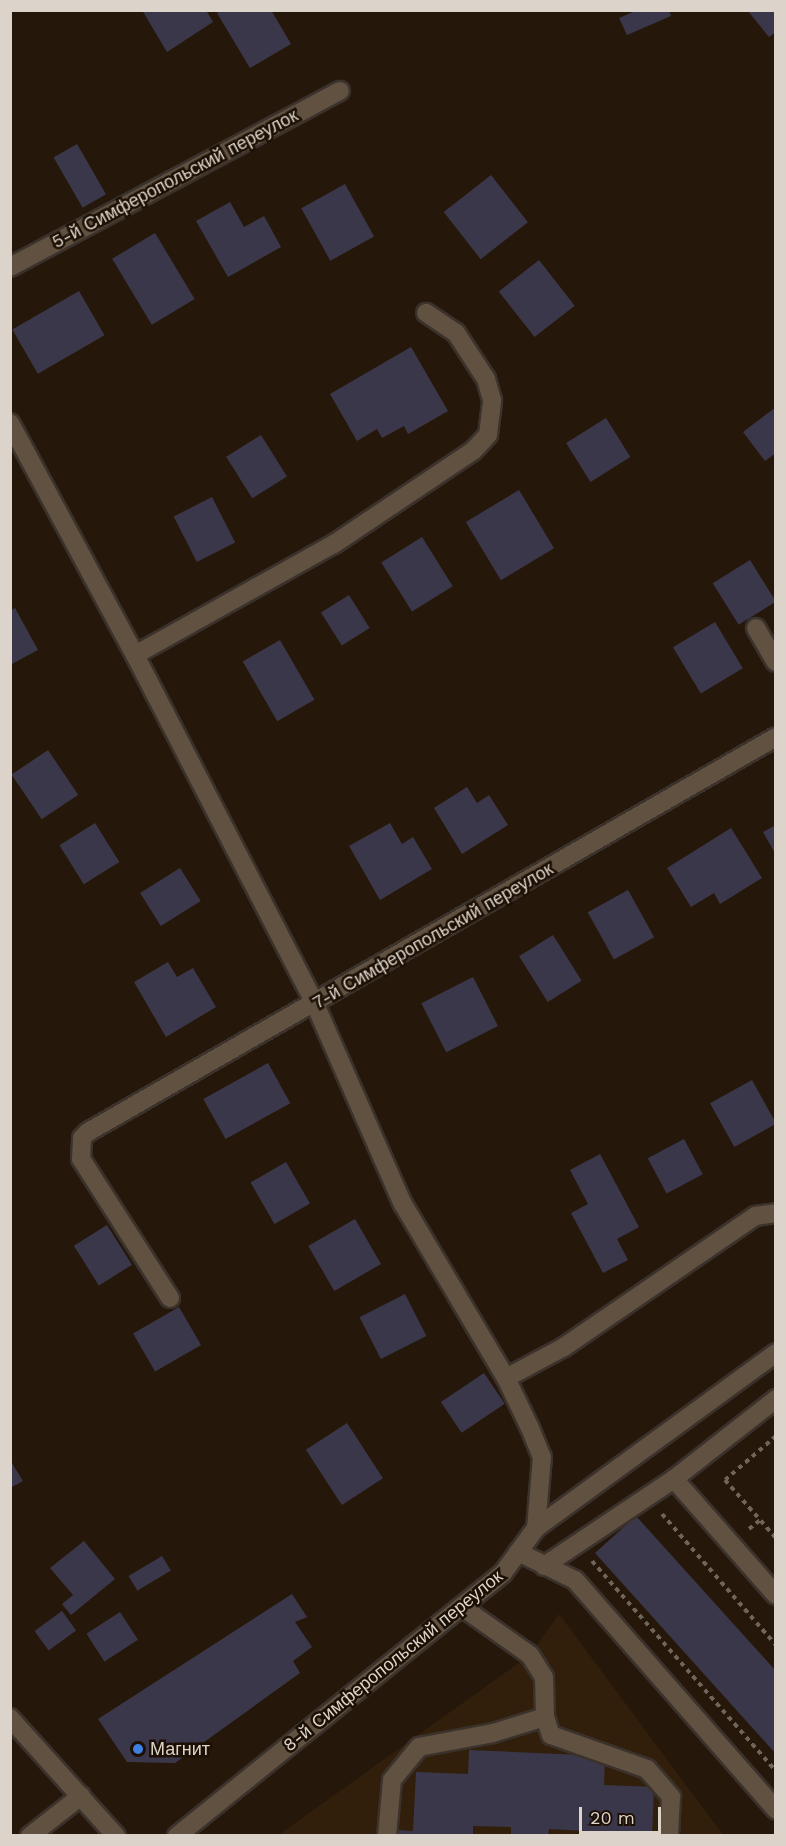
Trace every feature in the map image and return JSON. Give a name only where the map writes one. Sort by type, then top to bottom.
[{"type":"street","name":"5-й Симферопольский переулок","points":[[10,267],[340,91]]},
{"type":"street","points":[[135,655],[334,544],[473,451],[488,435],[492,419],[492,400],[486,379],[456,333],[426,313]]},
{"type":"street","points":[[10,423],[135,655],[315,1004],[403,1203],[506,1378],[542,1457],[536,1528]]},
{"type":"street","points":[[756,628],[776,663]]},
{"type":"street","name":"7-й Симферопольский переулок","points":[[170,1298],[81,1159],[82,1138],[88,1132],[315,1004],[776,736]]},
{"type":"street","points":[[506,1378],[564,1347],[755,1216],[776,1213]]},
{"type":"street","name":"8-й Симферопольский переулок","points":[[177,1836],[503,1573],[536,1528],[776,1353]]},
{"type":"street","points":[[544,1566],[674,1479],[776,1399]]},
{"type":"street","points":[[674,1479],[776,1595]]},
{"type":"street","points":[[518,1552],[575,1580],[776,1810]]},
{"type":"street","points":[[462,1607],[530,1655],[544,1677],[545,1717],[551,1735],[647,1769],[671,1797],[669,1836]]},
{"type":"street","points":[[387,1836],[392,1780],[419,1747],[493,1732],[545,1717]]},
{"type":"street","points":[[10,1718],[116,1836]]},
{"type":"street","points":[[30,1836],[81,1796]]},
{"type":"path","points":[[776,1436],[725,1480],[776,1538]]},
{"type":"path","points":[[656,1508],[776,1645]]},
{"type":"path","points":[[587,1554],[776,1771]]},
{"type":"shaded area","points":[[559,1614],[723,1835],[277,1836],[530,1655]]},
{"type":"building","points":[[142,10],[206,10],[213,22],[167,52]]},
{"type":"building","points":[[222,10],[271,10],[291,44],[250,68],[217,13]]},
{"type":"building","points":[[638,10],[669,10],[671,16],[627,35],[619,18]]},
{"type":"building","points":[[747,10],[776,10],[776,32],[769,37]]},
{"type":"building","points":[[77,144],[106,194],[83,208],[54,158]]},
{"type":"building","points":[[491,175],[528,222],[481,259],[444,212]]},
{"type":"building","points":[[345,184],[374,236],[330,261],[301,208]]},
{"type":"building","points":[[230,202],[244,227],[264,216],[281,247],[228,277],[196,221]]},
{"type":"building","points":[[155,233],[195,299],[152,325],[112,259]]},
{"type":"building","points":[[539,260],[575,306],[535,337],[499,291]]},
{"type":"building","points":[[79,291],[104,335],[38,374],[12,330]]},
{"type":"building","points":[[411,347],[448,411],[408,434],[404,426],[382,438],[377,429],[357,441],[330,394]]},
{"type":"building","points":[[776,407],[776,453],[765,461],[743,432]]},
{"type":"building","points":[[606,418],[630,457],[591,482],[566,443]]},
{"type":"building","points":[[261,435],[287,477],[252,498],[226,457]]},
{"type":"building","points":[[519,490],[554,548],[501,580],[466,522]]},
{"type":"building","points":[[212,497],[235,542],[197,562],[174,517]]},
{"type":"building","points":[[422,537],[453,586],[412,612],[381,562]]},
{"type":"building","points":[[750,560],[776,602],[739,625],[713,583]]},
{"type":"building","points":[[349,595],[370,628],[342,646],[321,612]]},
{"type":"building","points":[[15,608],[38,650],[10,665],[10,611]]},
{"type":"building","points":[[715,622],[743,668],[701,694],[673,647]]},
{"type":"building","points":[[280,640],[314,700],[277,721],[243,662]]},
{"type":"building","points":[[48,750],[78,795],[42,819],[12,775]]},
{"type":"building","points":[[467,787],[477,803],[489,795],[508,825],[462,854],[434,808]]},
{"type":"building","points":[[95,823],[119,862],[84,884],[59,845]]},
{"type":"building","points":[[390,823],[402,844],[413,837],[432,869],[380,900],[349,846]]},
{"type":"building","points":[[776,825],[776,855],[763,832]]},
{"type":"building","points":[[731,828],[762,878],[720,904],[714,893],[691,907],[667,868]]},
{"type":"building","points":[[180,868],[201,901],[161,926],[140,893]]},
{"type":"building","points":[[628,890],[654,937],[614,960],[588,912]]},
{"type":"building","points":[[553,935],[582,981],[548,1002],[519,956]]},
{"type":"building","points":[[168,962],[177,977],[193,968],[216,1007],[166,1037],[134,982]]},
{"type":"building","points":[[473,977],[498,1026],[446,1052],[421,1003]]},
{"type":"building","points":[[268,1063],[290,1103],[226,1139],[203,1099]]},
{"type":"building","points":[[752,1080],[776,1124],[734,1147],[710,1103]]},
{"type":"building","points":[[684,1139],[703,1174],[667,1194],[648,1158]]},
{"type":"building","points":[[600,1154],[639,1227],[617,1239],[628,1260],[603,1273],[571,1213],[588,1204],[570,1170]]},
{"type":"building","points":[[286,1162],[310,1204],[274,1224],[250,1182]]},
{"type":"building","points":[[355,1219],[381,1264],[334,1291],[308,1246]]},
{"type":"building","points":[[107,1225],[132,1265],[99,1286],[74,1246]]},
{"type":"building","points":[[405,1294],[426,1336],[381,1359],[360,1317]]},
{"type":"building","points":[[179,1307],[201,1345],[155,1372],[133,1334]]},
{"type":"building","points":[[484,1373],[505,1404],[462,1433],[441,1402]]},
{"type":"building","points":[[347,1423],[383,1478],[342,1505],[306,1450]]},
{"type":"building","points":[[10,1460],[23,1481],[10,1488]]},
{"type":"building","points":[[636,1516],[776,1671],[776,1754],[595,1553]]},
{"type":"building","points":[[84,1541],[115,1579],[71,1615],[62,1604],[73,1595],[50,1568]]},
{"type":"building","points":[[162,1556],[171,1571],[137,1591],[129,1576]]},
{"type":"building","points":[[292,1594],[307,1617],[295,1622],[312,1647],[293,1661],[300,1673],[175,1763],[127,1762],[98,1719]]},
{"type":"building","points":[[62,1611],[76,1630],[49,1650],[34,1631]]},
{"type":"building","points":[[120,1612],[138,1640],[104,1661],[86,1634]]},
{"type":"building","points":[[469,1750],[605,1756],[604,1785],[654,1787],[652,1836],[587,1836],[587,1831],[549,1829],[548,1836],[511,1836],[511,1827],[473,1826],[473,1836],[397,1836],[397,1830],[413,1831],[416,1772],[468,1774]]},
{"type":"place","name":"Магнит","points":[[138,1749]]}]
